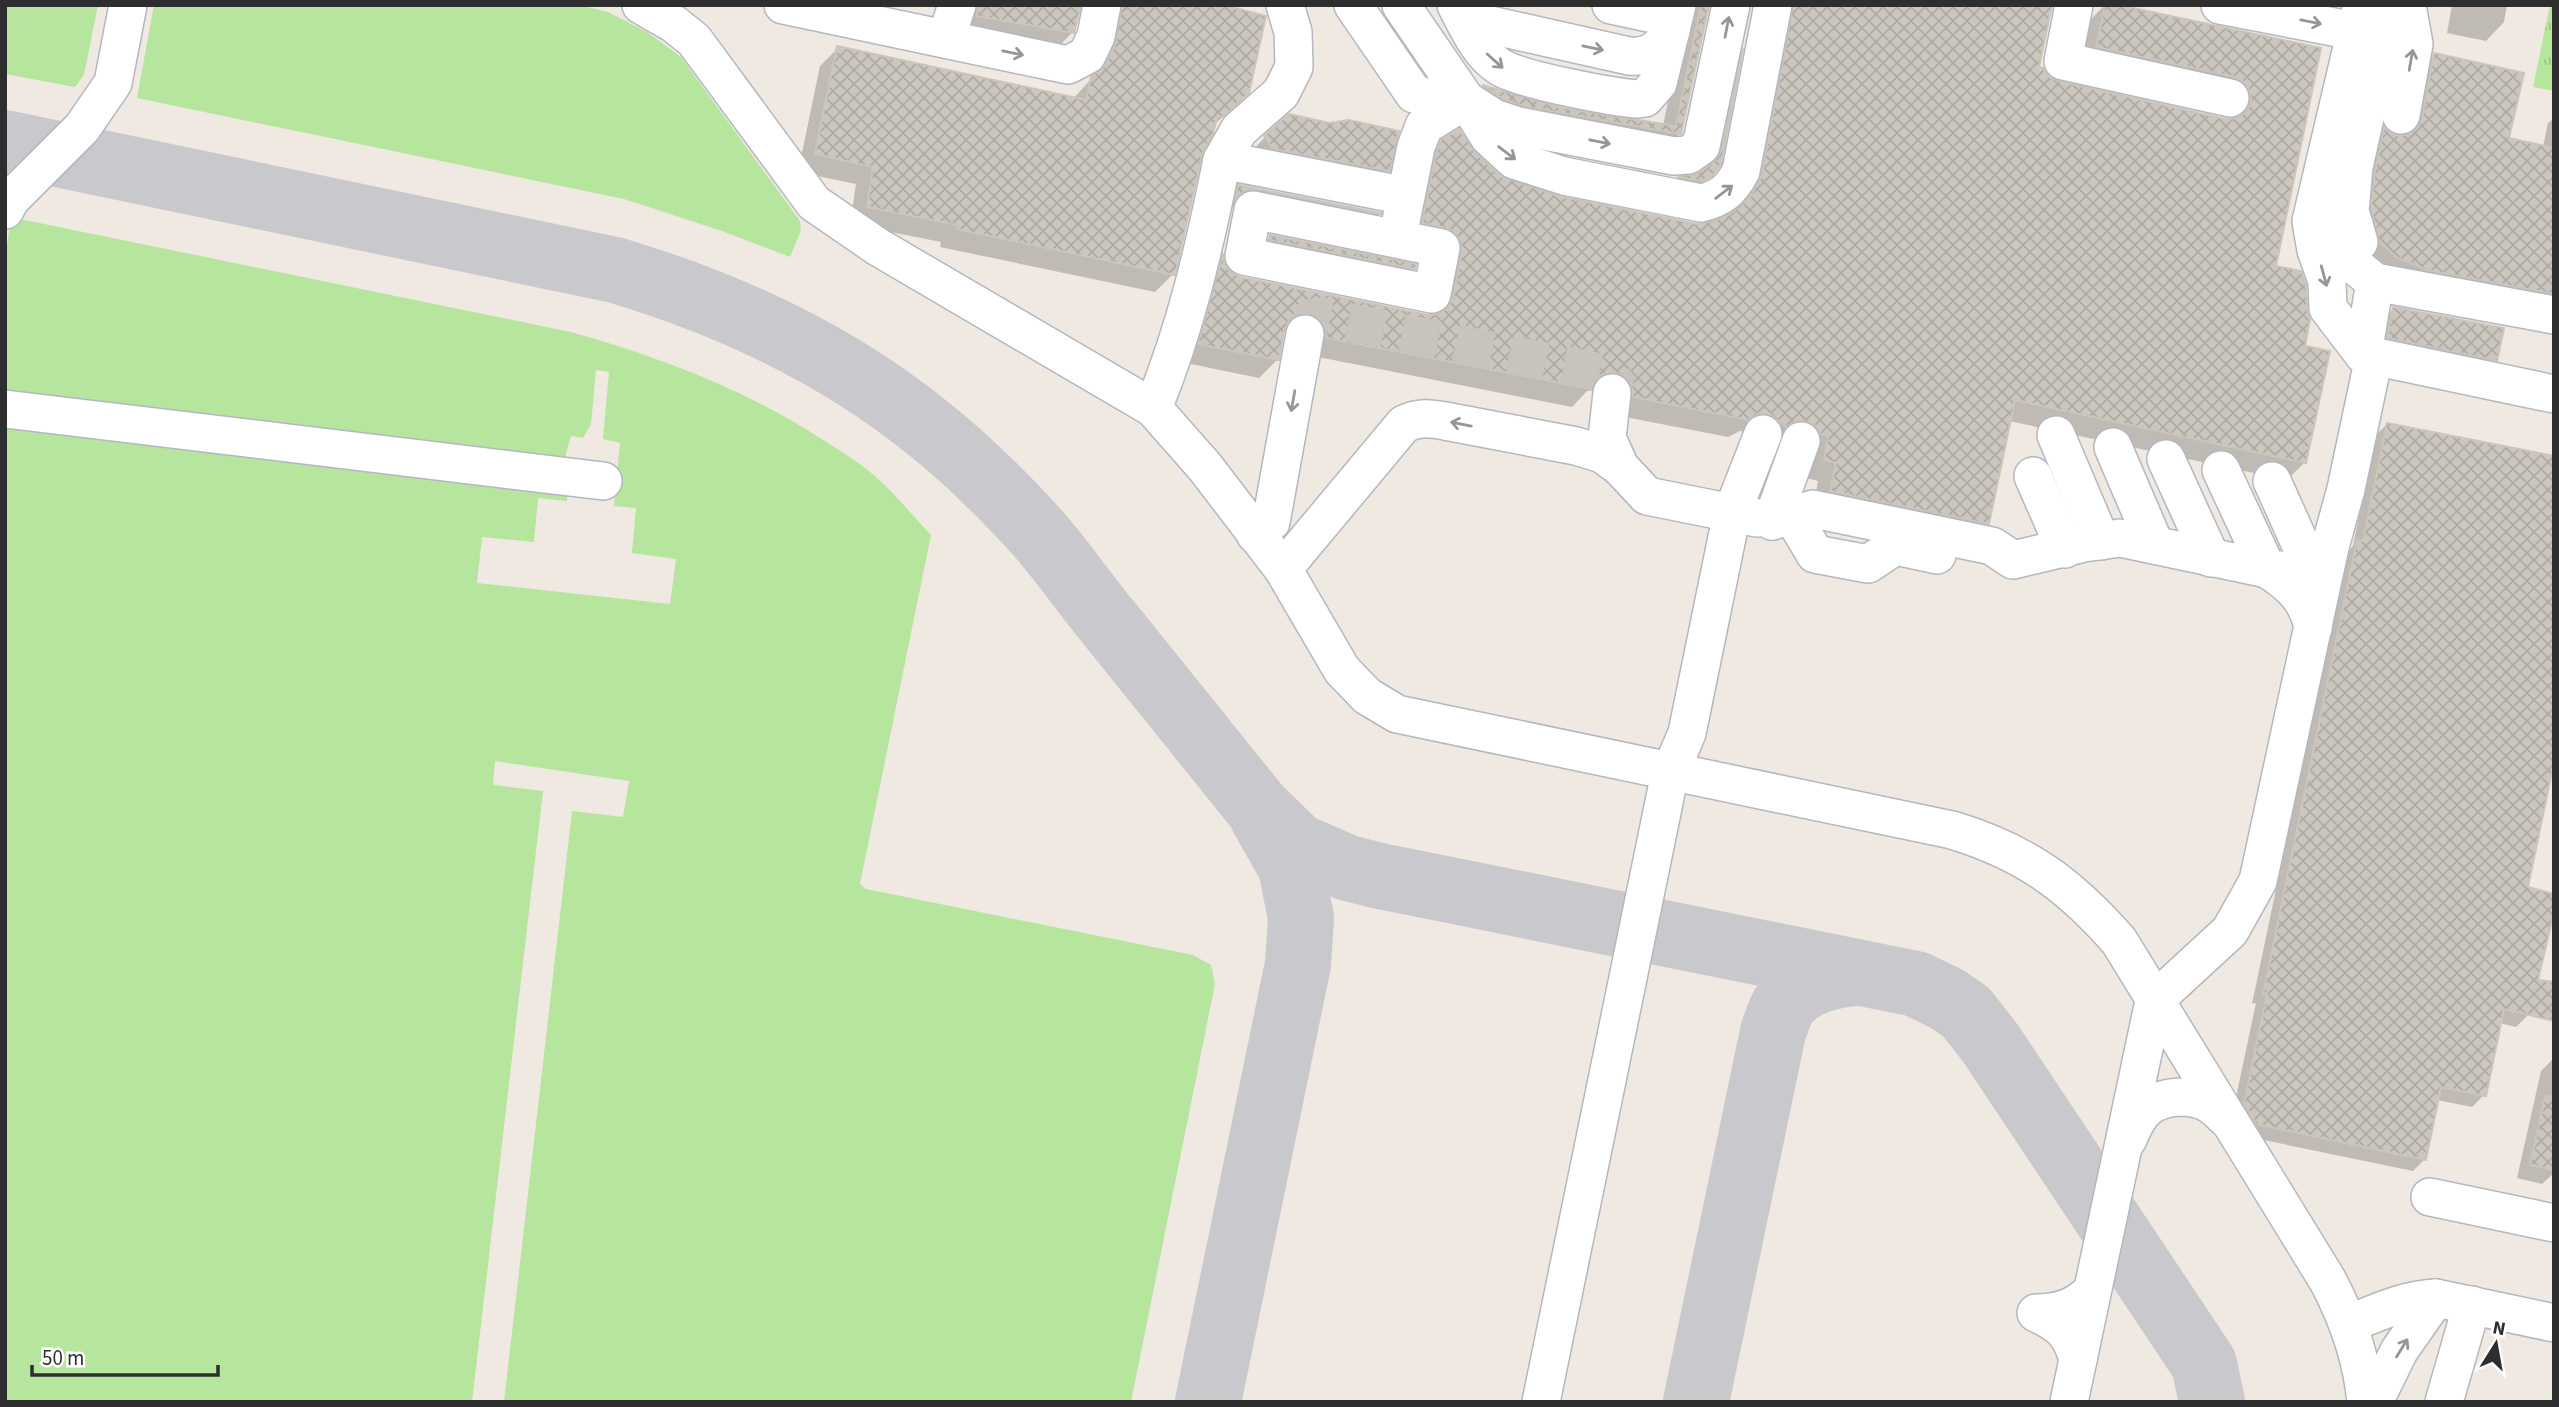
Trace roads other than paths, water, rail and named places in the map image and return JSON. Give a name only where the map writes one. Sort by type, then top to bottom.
[{"type":"lane","points":[[5,210],[11,199],[82,128],[113,83],[128,5]]},
{"type":"lane","points":[[640,5],[679,15],[694,40],[814,203],[878,247],[1153,408],[1205,467],[1283,569],[1342,670],[1367,696],[1397,714],[1952,830],[1987,840],[2049,875],[2077,896],[2119,942],[2328,1281],[2348,1324],[2366,1402]]},
{"type":"lane","points":[[783,5],[951,22],[1068,65],[1087,55],[1096,36],[1102,5]]},
{"type":"lane","points":[[1153,408],[1171,365],[1206,243],[1222,160],[1239,130],[1281,93],[1294,66],[1293,32],[1285,5]]},
{"type":"lane","points":[[1353,5],[1414,94],[1439,100],[1466,100],[1494,118],[1518,126],[1674,156],[1688,155],[1701,146],[1731,5]]},
{"type":"lane","points":[[1378,5],[1424,71],[1406,82]]},
{"type":"lane","points":[[1401,5],[1489,137],[1514,160],[1541,171],[1701,202],[1718,199],[1733,186],[1741,171],[1773,5]]},
{"type":"lane","points":[[1459,5],[1471,33],[1499,67],[1520,76],[1629,98],[1645,98],[1656,88],[1674,14],[1648,13],[1611,5]]},
{"type":"lane","points":[[2074,5],[2063,61],[2230,98]]},
{"type":"lane","points":[[2220,5],[2369,24]]},
{"type":"lane","points":[[2401,115],[2414,44],[2407,5]]},
{"type":"lane","points":[[2369,24],[2356,63],[2330,181],[2335,237],[2349,261],[2375,282],[2554,315]]},
{"type":"lane","points":[[2369,24],[2350,211],[2360,245],[2383,270],[2496,303]]},
{"type":"lane","points":[[2369,24],[2347,62],[2311,221],[2316,250],[2328,281],[2328,308],[2368,356],[2554,394]]},
{"type":"lane","points":[[1397,213],[1424,126],[1466,100]]},
{"type":"lane","points":[[1222,160],[1397,213],[1441,248],[1432,294],[1244,256],[1253,210],[1397,213]]},
{"type":"lane","points":[[2247,559],[2346,489],[2368,356],[2375,282]]},
{"type":"lane","points":[[1255,534],[1271,522],[1305,334]]},
{"type":"lane","points":[[1612,393],[1608,411],[1613,452],[1647,496],[1753,517],[1813,509],[1992,546],[2013,560]]},
{"type":"lane","points":[[5,409],[603,481]]},
{"type":"lane","points":[[1283,569],[1404,424],[1425,418],[1602,454],[1613,452]]},
{"type":"lane","points":[[1541,1402],[1670,773],[1687,733],[1753,517],[1771,436],[1753,517]]},
{"type":"lane","points":[[2093,543],[2052,448],[2093,543]]},
{"type":"lane","points":[[2193,464],[2247,559]]},
{"type":"lane","points":[[2193,464],[2247,559]]},
{"type":"lane","points":[[2193,464],[2247,559]]},
{"type":"lane","points":[[2193,464],[2247,559],[2313,628]]},
{"type":"lane","points":[[1753,517],[1815,554],[1868,564],[1895,546],[1992,566],[2093,543],[2247,559],[2280,577],[2304,601],[2310,612],[2313,628],[2258,881],[2230,931],[2154,1002],[2069,1402]]},
{"type":"lane","points":[[2119,1159],[2133,1125],[2146,1108],[2163,1098],[2188,1097],[2209,1104],[2228,1121]]},
{"type":"lane","points":[[2430,1197],[2554,1223]]},
{"type":"lane","points":[[2078,1360],[2073,1342],[2063,1329],[2022,1310],[2065,1310],[2080,1302],[2092,1290]]},
{"type":"lane","points":[[2348,1324],[2419,1298],[2436,1298],[2554,1323]]},
{"type":"lane","points":[[2374,1402],[2399,1351],[2436,1298]]},
{"type":"lane","points":[[2444,1402],[2472,1305]]},
{"type":"tunnel","points":[[1305,334],[1312,317],[1320,316],[1610,374],[1615,380],[1612,393]]}]
